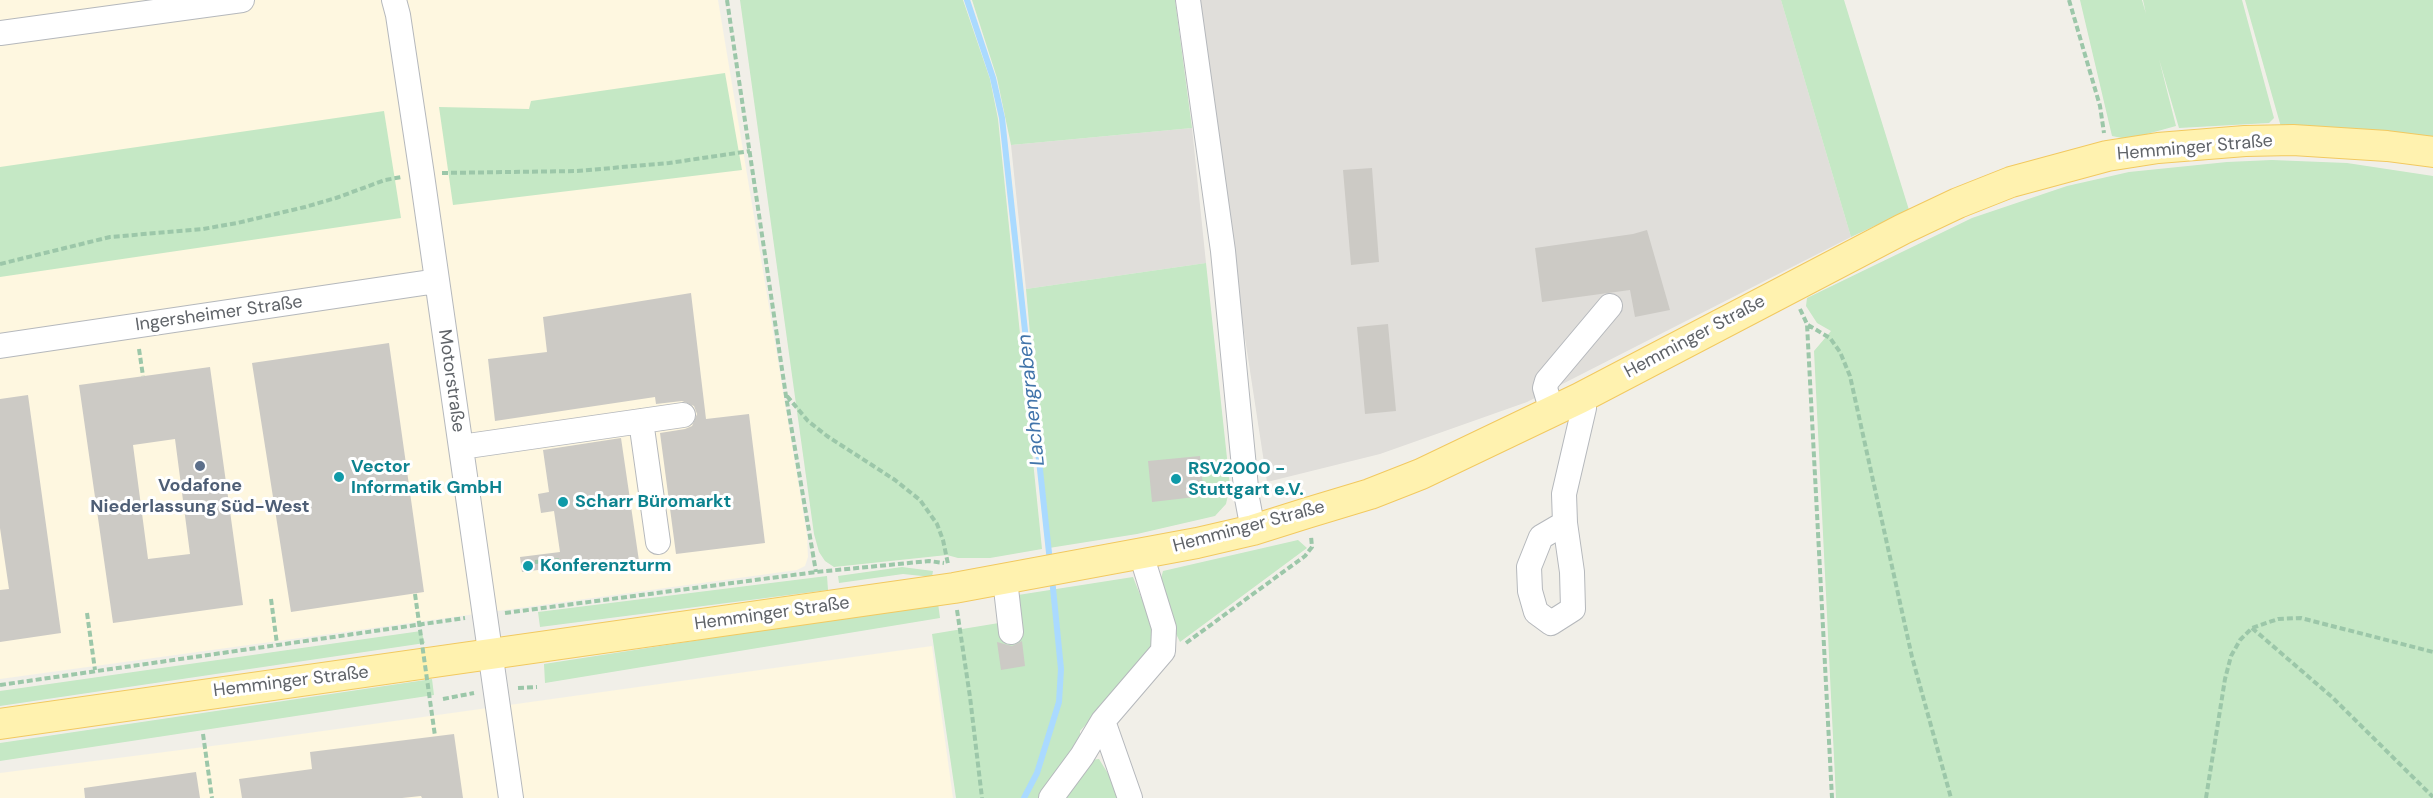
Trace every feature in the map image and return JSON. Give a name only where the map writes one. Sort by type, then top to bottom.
[{"type":"main road","name":"Hemminger Straße","points":[[0,724],[193,695],[490,655],[951,576],[1015,578],[1253,530],[1370,494],[1421,474],[1580,398],[1790,286],[1958,203],[2011,183],[2107,156],[2217,143],[2294,140],[2387,146],[2433,152]]},
{"type":"street","points":[[0,33],[242,0]]},
{"type":"street","name":"Motorstraße","points":[[394,0],[422,175],[511,798]]},
{"type":"street","points":[[1188,0],[1222,251],[1247,498],[1253,530]]},
{"type":"street","name":"Ingersheimer Straße","points":[[0,346],[437,281]]},
{"type":"street","points":[[1552,412],[1545,388],[1547,381],[1610,306]]},
{"type":"street","points":[[1564,523],[1564,494],[1584,408],[1580,398]]},
{"type":"street","points":[[461,447],[682,415]]},
{"type":"street","points":[[641,422],[658,542]]},
{"type":"street","points":[[1051,798],[1082,756],[1103,721],[1163,651],[1164,628],[1142,554]]},
{"type":"street","points":[[1011,632],[1015,578]]},
{"type":"street","points":[[1103,721],[1130,798]]},
{"type":"path","points":[[727,0],[786,396],[816,572]]},
{"type":"path","points":[[2069,0],[2101,115]]},
{"type":"path","points":[[0,264],[110,237],[203,229],[237,223],[336,198],[385,180],[422,175],[577,171],[669,163],[750,151]]},
{"type":"path","points":[[1790,286],[1807,324],[1832,798]]},
{"type":"path","points":[[1807,324],[1830,338],[1840,352],[1850,376],[1912,657],[1951,798]]},
{"type":"path","points":[[140,349],[143,376]]},
{"type":"path","points":[[786,396],[808,421],[895,480],[920,500],[937,524],[951,576],[970,697],[982,798]]},
{"type":"path","points":[[1163,651],[1179,647],[1305,556],[1312,547],[1311,531]]},
{"type":"path","points":[[535,562],[561,560]]},
{"type":"path","points":[[415,594],[435,736]]},
{"type":"path","points":[[271,599],[277,644]]},
{"type":"path","points":[[87,612],[95,670]]},
{"type":"path","points":[[2206,798],[2225,679],[2231,656],[2240,640],[2252,628],[2278,619],[2301,618],[2433,652]]},
{"type":"path","points":[[2252,628],[2332,697],[2433,797]]},
{"type":"path","points":[[203,734],[212,798]]},
{"type":"shaded area","points":[[0,0],[718,0],[807,535],[808,557],[805,566],[797,570],[0,679]]},
{"type":"shaded area","points":[[1200,0],[1781,0],[1851,237],[1527,402],[1380,454],[1267,482],[1213,129]]},
{"type":"shaded area","points":[[1192,128],[1206,263],[1026,289],[1011,145]]},
{"type":"shaded area","points":[[932,646],[953,798],[0,798],[0,773],[251,741]]},
{"type":"green space","points":[[740,0],[963,0],[990,79],[998,119],[1042,549],[990,558],[958,558],[947,555],[834,567],[825,561],[819,552],[814,534]]},
{"type":"green space","points":[[972,0],[1175,0],[1192,128],[1011,145],[997,78]]},
{"type":"green space","points":[[1781,0],[1844,0],[1909,210],[1851,237]]},
{"type":"green space","points":[[2080,0],[2142,0],[2146,14],[2143,0],[2242,0],[2274,118],[2269,123],[2179,128],[2159,59],[2176,126],[2136,137],[2112,136]]},
{"type":"green space","points":[[2245,0],[2433,0],[2433,140],[2281,127]]},
{"type":"green space","points":[[725,73],[742,170],[453,205],[439,107],[529,109],[531,101]]},
{"type":"green space","points":[[384,111],[401,218],[0,277],[0,167]]},
{"type":"green space","points":[[2272,160],[2347,163],[2433,176],[2433,798],[1836,798],[1814,351],[1831,331],[1817,323],[1806,306],[1807,298],[1972,218],[2067,186],[2129,172]]},
{"type":"green space","points":[[1206,263],[1230,486],[1226,504],[1215,516],[1137,534],[1049,548],[1026,289]]},
{"type":"green space","points":[[1298,540],[1307,548],[1180,642],[1164,609],[1159,586],[1163,571]]},
{"type":"green space","points":[[902,567],[933,571],[932,577],[903,574],[839,583],[838,576]]},
{"type":"green space","points":[[827,576],[828,590],[540,627],[538,612]]},
{"type":"green space","points":[[1133,577],[1155,632],[1153,651],[1080,731],[1080,752],[1045,798],[956,798],[932,634],[1011,621],[1018,595]]},
{"type":"green space","points":[[938,603],[940,618],[545,683],[544,664]]},
{"type":"green space","points":[[421,631],[425,643],[0,706],[0,691]]},
{"type":"green space","points":[[432,679],[434,695],[0,761],[0,743]]},
{"type":"green space","points":[[1099,759],[1123,798],[1058,798],[1090,760]]},
{"type":"building","points":[[1372,168],[1379,262],[1351,265],[1343,170]]},
{"type":"building","points":[[1647,230],[1670,310],[1635,317],[1630,290],[1542,302],[1535,248]]},
{"type":"building","name":"Vector Informatik GmbH","points":[[691,293],[706,419],[749,414],[765,543],[676,554],[660,433],[692,426],[697,414],[694,406],[682,401],[656,404],[655,397],[495,421],[488,359],[547,352],[543,317]]},
{"type":"building","points":[[1388,324],[1396,411],[1365,414],[1357,327]]},
{"type":"building","name":"Vector Informatik GmbH","points":[[389,343],[424,592],[291,612],[252,363]]},
{"type":"building","points":[[210,367],[243,605],[113,623],[79,385]],"holes":[[[175,439],[190,554],[148,559],[133,445]]]},
{"type":"building","points":[[28,395],[61,633],[0,642],[0,590],[9,589],[0,528],[0,399]]},
{"type":"building","name":"Scharr Büromarkt","points":[[621,438],[639,561],[562,572],[562,567],[522,572],[520,557],[560,552],[554,511],[541,513],[538,494],[549,492],[543,450]]},
{"type":"building","name":"RSV2000 - Stuttgart e.V.","points":[[1200,456],[1204,496],[1152,502],[1148,461]]},
{"type":"building","points":[[1022,641],[1025,666],[1001,670],[997,642],[1012,646]]},
{"type":"building","points":[[454,734],[463,798],[422,798],[421,796],[242,798],[239,779],[312,769],[310,752]]},
{"type":"building","points":[[196,772],[200,798],[85,798],[84,788]]},
{"type":"waterway","name":"Lachengraben","points":[[967,0],[993,78],[1002,118],[1050,562]]},
{"type":"waterway","name":"Lachengraben","points":[[1024,798],[1037,773],[1059,702],[1061,669],[1052,578]]},
{"type":"place","name":"Vodafone Niederlassung Süd-West","points":[[200,466]]},
{"type":"place","name":"Vector Informatik GmbH","points":[[339,477]]},
{"type":"place","name":"RSV2000 - Stuttgart e.V.","points":[[1176,479]]},
{"type":"place","name":"Scharr Büromarkt","points":[[563,502]]},
{"type":"place","name":"Konferenzturm","points":[[528,566]]}]
